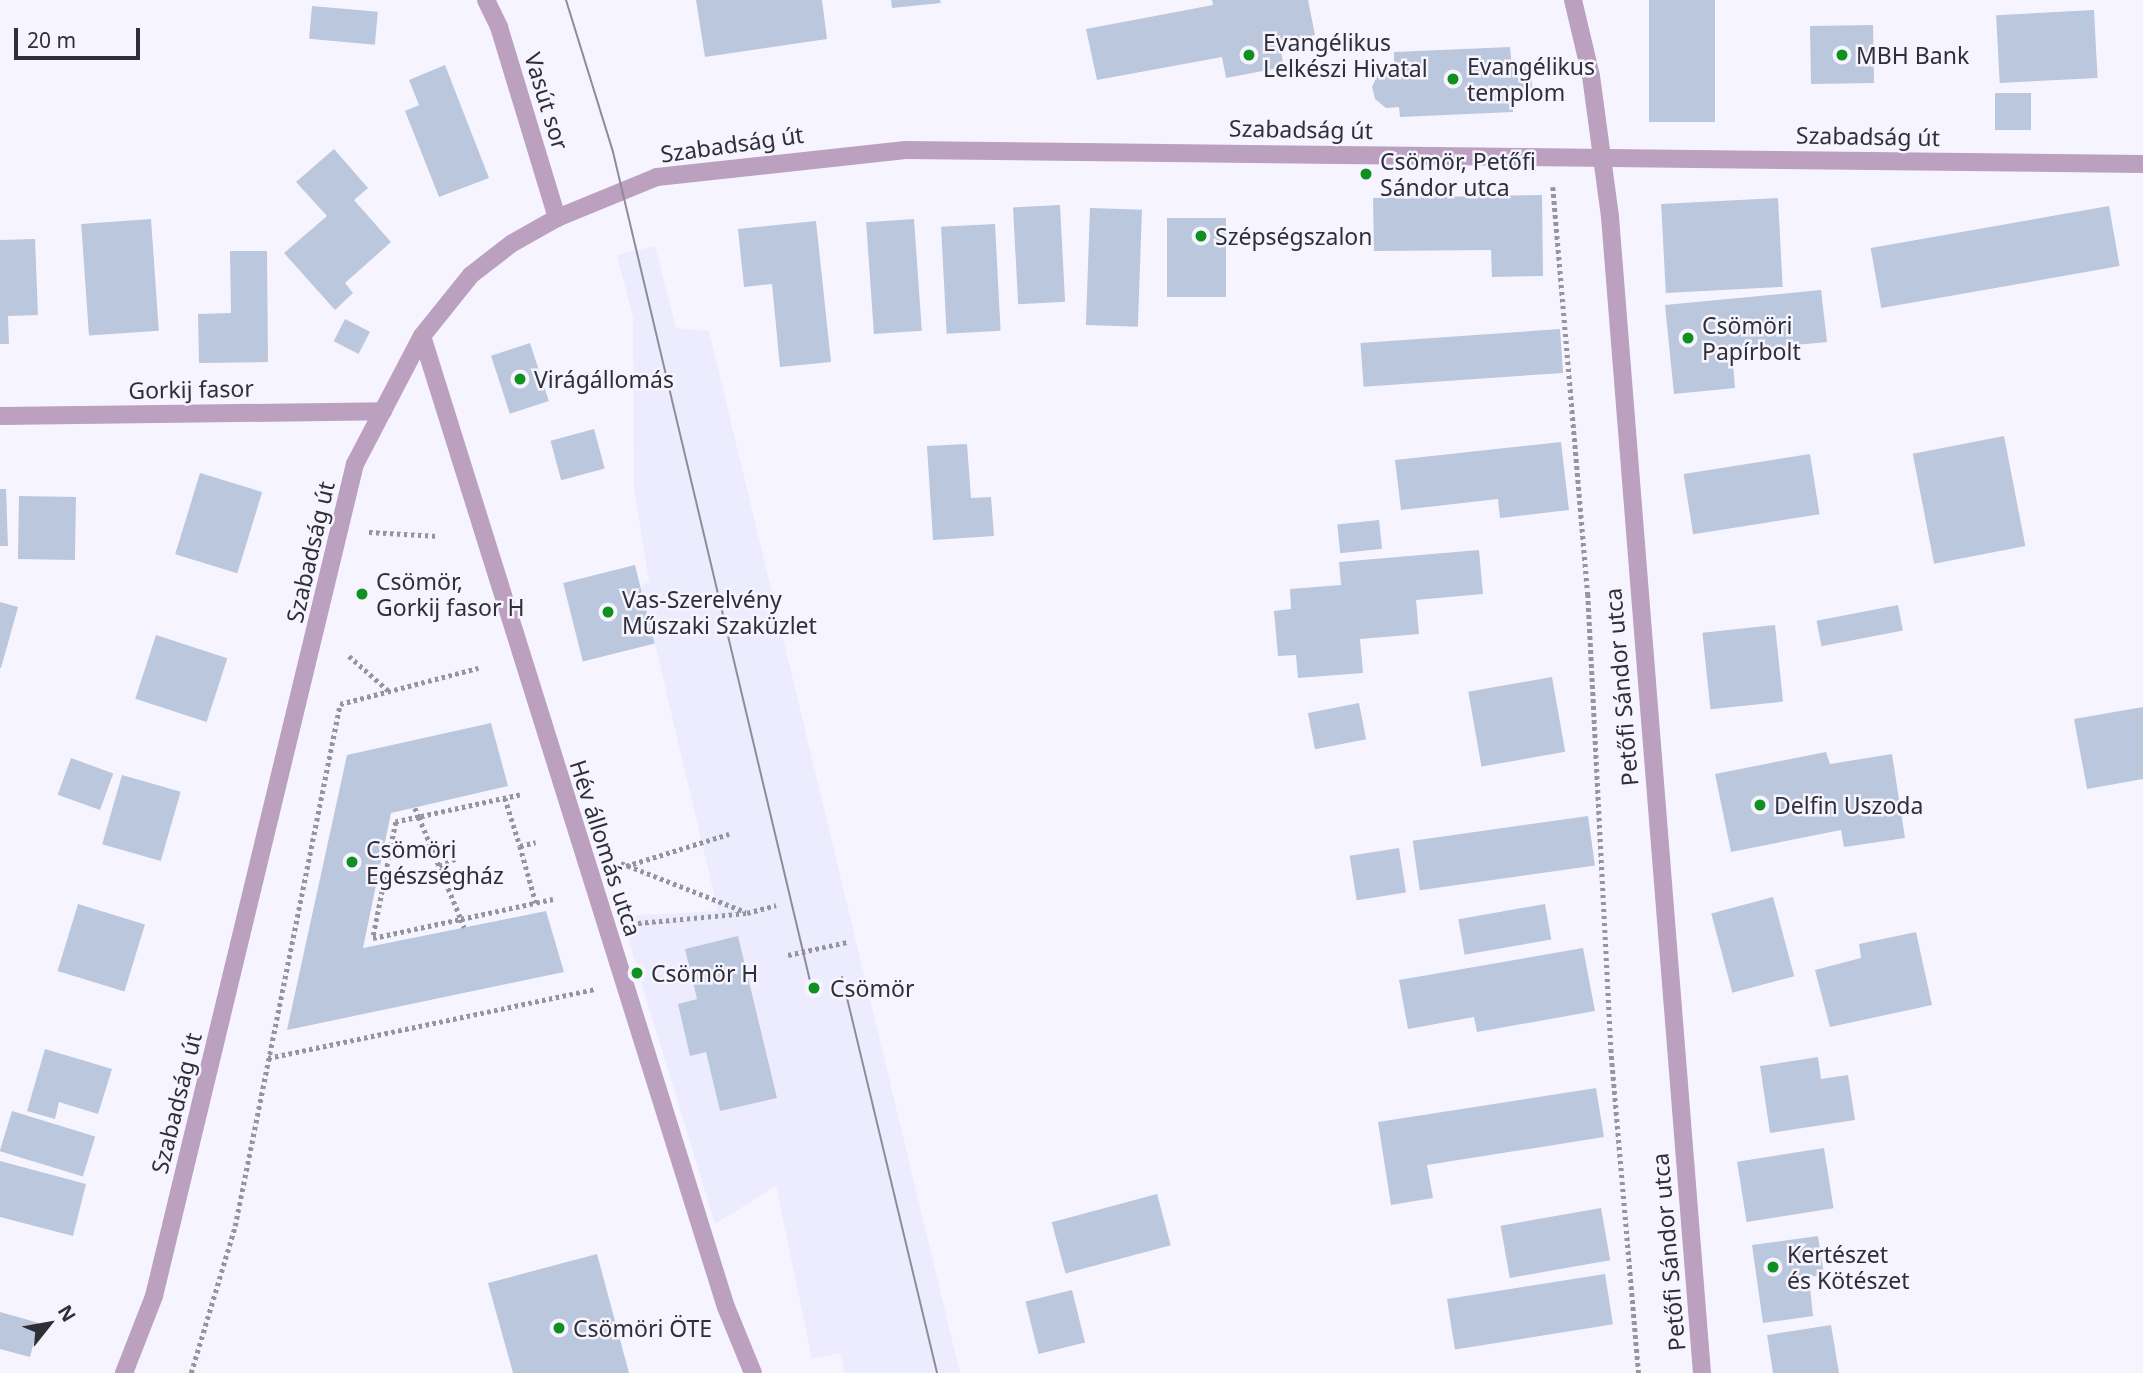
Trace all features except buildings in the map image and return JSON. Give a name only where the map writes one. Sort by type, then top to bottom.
[{"type":"street","name":"Vasút sor","points":[[486,0],[499,27],[557,218]]},
{"type":"street","name":"Petőfi Sándor utca","points":[[1573,0],[1591,76],[1599,156],[1609,217],[1702,1373]]},
{"type":"street","name":"Szabadság út","points":[[124,1373],[154,1296],[355,464],[422,336],[471,275],[557,218],[657,177],[906,150],[2143,164]]},
{"type":"street","name":"Hév állomás utca","points":[[422,336],[726,1307],[753,1373]]},
{"type":"street","name":"Gorkij fasor","points":[[0,416],[383,411]]},
{"type":"path","points":[[1552,178],[1588,594],[1611,1049],[1639,1373]]},
{"type":"path","points":[[364,532],[439,536]]},
{"type":"path","points":[[349,656],[389,691]]},
{"type":"path","points":[[191,1373],[235,1226],[340,704],[478,668]]},
{"type":"path","points":[[520,795],[396,822],[373,938],[553,899]]},
{"type":"path","points":[[505,798],[536,903]]},
{"type":"path","points":[[415,808],[464,927]]},
{"type":"path","points":[[625,866],[729,834]]},
{"type":"path","points":[[520,846],[536,842]]},
{"type":"path","points":[[439,866],[457,858]]},
{"type":"path","points":[[615,860],[747,912]]},
{"type":"path","points":[[626,924],[747,912],[776,905]]},
{"type":"path","points":[[788,956],[847,942]]},
{"type":"path","points":[[268,1058],[624,983]]},
{"type":"shaded area","points":[[655,246],[676,328],[709,331],[960,1373],[845,1373],[840,1353],[812,1359],[776,1186],[715,1224],[621,916],[718,911],[641,585],[649,582],[634,489],[633,318],[617,255]]},
{"type":"tram line","points":[[566,0],[613,152],[811,985]]},
{"type":"tram line","points":[[842,977],[937,1373]]},
{"type":"place","name":"Evangélikus Lelkészi Hivatal","points":[[1249,55]]},
{"type":"place","name":"MBH Bank","points":[[1842,55]]},
{"type":"place","name":"Evangélikus templom","points":[[1453,79]]},
{"type":"place","name":"Csömör, Petőfi Sándor utca","points":[[1366,174]]},
{"type":"place","name":"Szépségszalon","points":[[1201,236]]},
{"type":"place","name":"Csömöri Papírbolt","points":[[1688,338]]},
{"type":"place","name":"Virágállomás","points":[[520,379]]},
{"type":"place","name":"Csömör, Gorkij fasor H","points":[[362,594]]},
{"type":"place","name":"Vas-Szerelvény Műszaki Szaküzlet","points":[[608,612]]},
{"type":"place","name":"Delfin Uszoda","points":[[1760,805]]},
{"type":"place","name":"Csömöri Egészségház","points":[[352,862]]},
{"type":"place","name":"Csömör H","points":[[637,973]]},
{"type":"place","name":"Csömör","points":[[814,988]]},
{"type":"place","name":"Kertészet és Kötészet","points":[[1773,1267]]},
{"type":"place","name":"Csömöri ÖTE","points":[[559,1328]]}]
